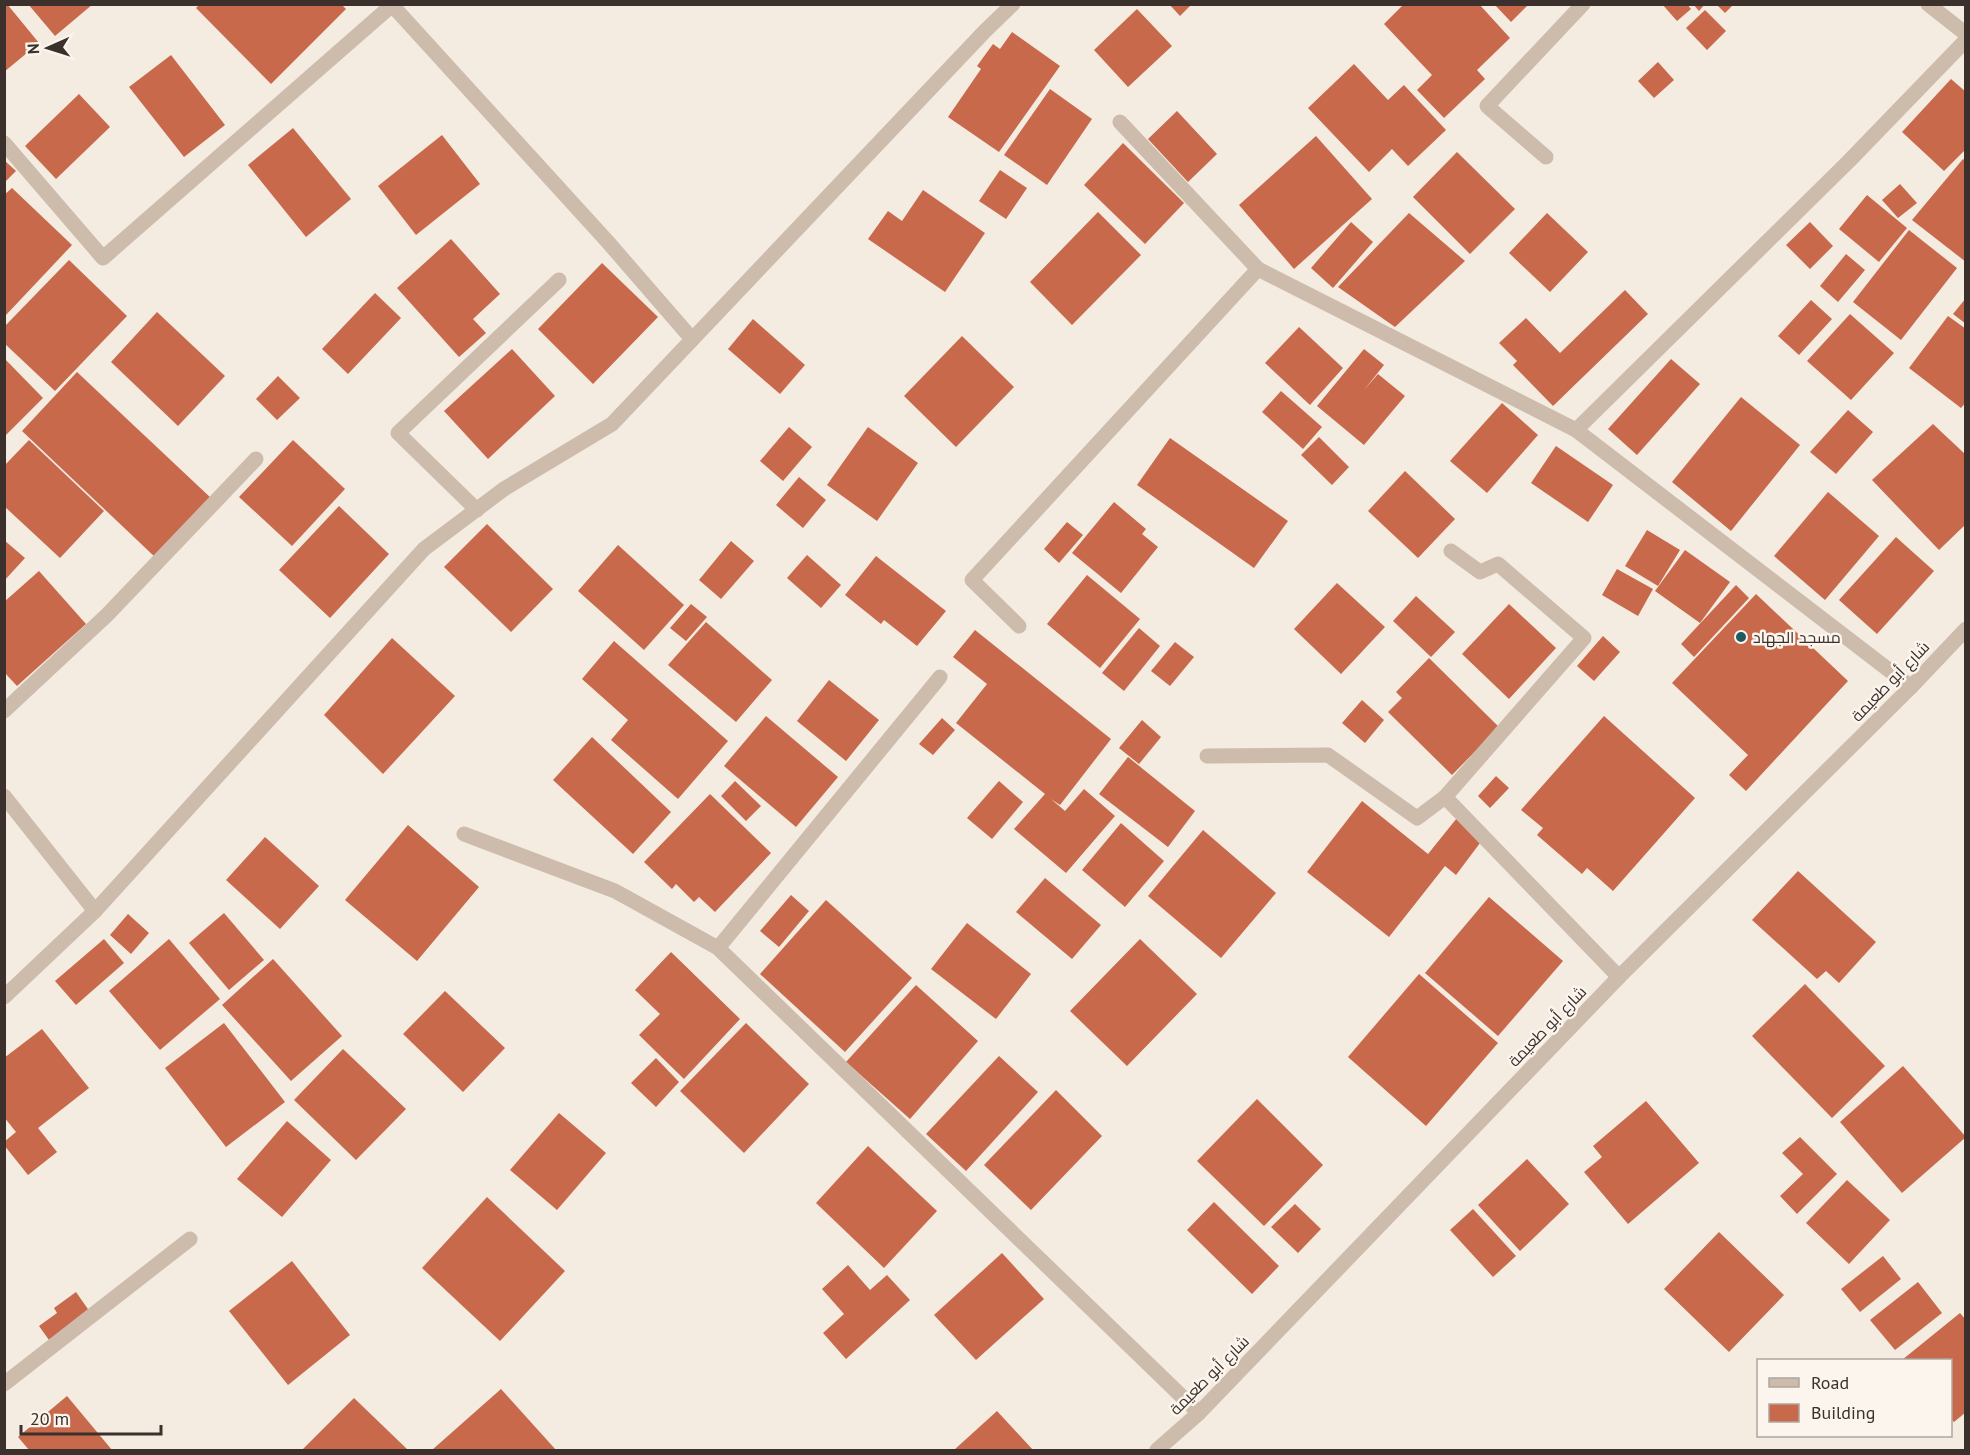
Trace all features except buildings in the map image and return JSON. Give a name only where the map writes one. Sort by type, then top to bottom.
[{"type":"street","points":[[4,997],[95,911],[424,549],[504,489],[612,424],[977,39],[1013,4]]},
{"type":"street","points":[[1546,157],[1487,106],[1583,4]]},
{"type":"street","points":[[1928,4],[1965,34]]},
{"type":"street","points":[[4,143],[104,258],[391,5],[607,241],[692,339]]},
{"type":"street","points":[[1576,430],[1849,161],[1965,40]]},
{"type":"street","points":[[1120,122],[1258,269],[1576,430],[1911,687]]},
{"type":"street","points":[[1019,626],[972,580],[1258,269]]},
{"type":"street","points":[[477,510],[398,433],[559,280]]},
{"type":"street","points":[[4,711],[107,615],[256,459]]},
{"type":"street","points":[[1207,756],[1328,755],[1417,818],[1445,797],[1584,638],[1498,564],[1480,572],[1451,551]]},
{"type":"street","name":"شارع أبو طعيمة","points":[[1157,1450],[1199,1413],[1619,977],[1911,687],[1965,629]]},
{"type":"street","points":[[718,948],[940,676]]},
{"type":"street","points":[[4,796],[95,911]]},
{"type":"street","points":[[1445,797],[1619,977]]},
{"type":"street","points":[[464,834],[615,891],[718,948],[1199,1413]]},
{"type":"street","points":[[4,1384],[190,1239]]},
{"type":"place","name":"مسجد الجهاد","points":[[1741,637]]}]
